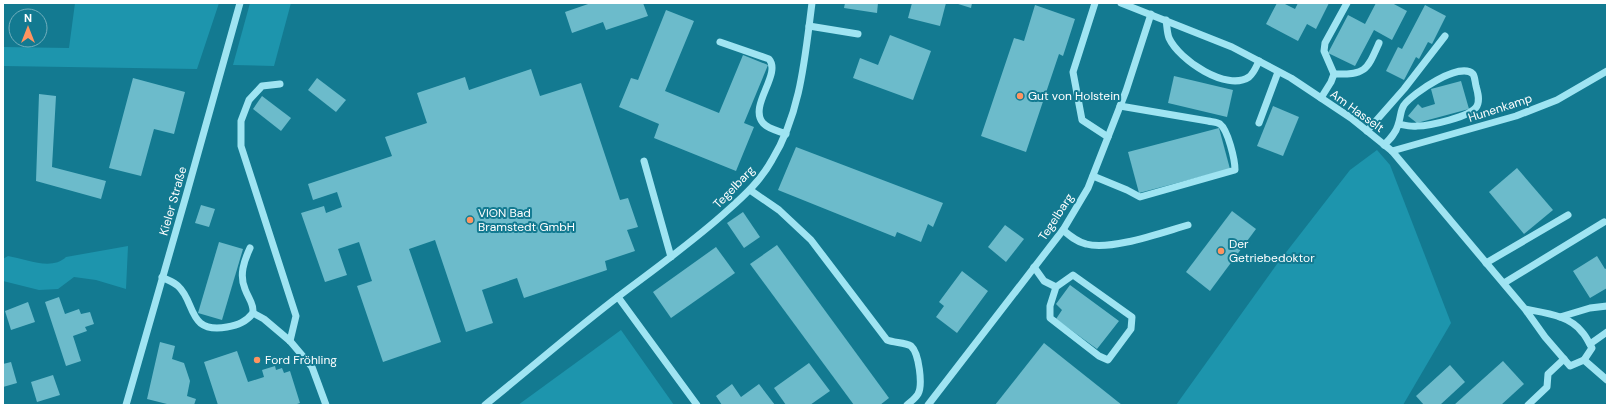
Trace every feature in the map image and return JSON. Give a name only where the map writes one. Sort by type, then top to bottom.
[{"type":"street","name":"Kieler Straße","points":[[126,405],[240,3]]},
{"type":"street","name":"Tegelbarg","points":[[485,405],[618,297],[705,231],[750,190],[772,160],[786,134],[804,70],[812,3]]},
{"type":"street","points":[[1095,3],[1073,72],[1082,120],[1108,137]]},
{"type":"street","points":[[1320,98],[1331,82],[1334,74],[1324,51],[1325,43],[1348,3]]},
{"type":"street","name":"Am Hasselt","points":[[1126,4],[1139,6],[1151,14],[1232,47],[1278,72],[1352,118],[1392,151],[1504,283],[1545,337],[1564,359]]},
{"type":"street","name":"Tegelbarg","points":[[928,405],[1063,230],[1088,188],[1120,106],[1151,14]]},
{"type":"street","points":[[1166,20],[1169,37],[1175,48],[1203,72],[1221,78],[1238,80],[1248,78],[1253,73],[1259,61]]},
{"type":"street","points":[[809,26],[858,34]]},
{"type":"street","points":[[1367,131],[1404,89],[1445,36]]},
{"type":"street","points":[[720,42],[769,59],[772,70],[760,105],[760,117],[765,125],[786,134]]},
{"type":"street","points":[[1334,74],[1351,75],[1362,71],[1370,64],[1379,43]]},
{"type":"street","points":[[1384,145],[1395,132],[1399,124],[1400,113],[1404,104],[1412,96],[1425,86],[1458,71],[1472,73],[1479,97],[1476,108],[1458,117],[1417,126],[1399,124]]},
{"type":"street","name":"Hunenkamp","points":[[1392,151],[1516,116],[1557,100],[1607,71]]},
{"type":"street","points":[[1259,123],[1278,72]]},
{"type":"street","points":[[280,84],[262,86],[249,100],[241,120],[241,146],[296,316],[290,342]]},
{"type":"street","points":[[1093,176],[1140,197],[1234,170],[1235,164],[1226,130],[1220,124],[1208,120],[1120,106]]},
{"type":"street","points":[[644,161],[671,257]]},
{"type":"street","points":[[750,190],[779,210],[811,240],[887,340],[905,344],[914,350],[919,372],[919,390],[918,395],[907,405]]},
{"type":"street","points":[[1486,263],[1568,215]]},
{"type":"street","points":[[1504,283],[1604,222]]},
{"type":"street","points":[[1063,230],[1080,242],[1095,246],[1129,242],[1188,225]]},
{"type":"street","points":[[162,277],[178,285],[183,292],[193,315],[200,322],[210,327],[222,328],[236,326],[247,320],[253,313],[253,306],[244,288],[242,275],[244,262],[250,248]]},
{"type":"street","points":[[1034,267],[1044,280],[1056,287]]},
{"type":"street","points":[[1073,275],[1132,317],[1131,329],[1108,360],[1100,356],[1050,318],[1050,306],[1056,287],[1073,275]]},
{"type":"street","points":[[618,297],[697,405]]},
{"type":"street","points":[[1560,317],[1590,308],[1607,306]]},
{"type":"street","points":[[1525,309],[1552,314],[1569,321],[1582,331],[1592,348],[1584,360],[1570,366],[1564,359],[1548,374],[1547,387],[1528,405]]},
{"type":"street","points":[[253,313],[264,318],[290,342],[312,367],[326,405]]},
{"type":"street","points":[[1590,344],[1607,332]]},
{"type":"street","points":[[1584,360],[1607,380]]},
{"type":"shaded area","points":[[75,3],[219,3],[197,69],[3,66],[3,47],[69,48]]},
{"type":"shaded area","points":[[250,3],[291,3],[274,66],[233,65]]},
{"type":"shaded area","points":[[1377,150],[1390,165],[1451,323],[1403,405],[1176,405],[1277,264],[1350,170]]},
{"type":"shaded area","points":[[128,246],[126,289],[96,280],[74,277],[58,289],[39,290],[3,281],[3,259],[8,256],[46,264],[60,261],[66,257]]},
{"type":"shaded area","points":[[621,330],[674,405],[518,405]]},
{"type":"building","points":[[591,3],[643,3],[648,16],[606,30],[603,22],[572,33],[565,12]]},
{"type":"building","points":[[845,3],[878,3],[877,13],[844,8]]},
{"type":"building","points":[[912,3],[946,3],[940,26],[908,18]]},
{"type":"building","points":[[955,3],[972,3],[971,8]]},
{"type":"building","points":[[1277,3],[1283,3],[1295,9],[1298,3],[1329,3],[1316,29],[1307,24],[1298,41],[1266,24]]},
{"type":"building","points":[[1376,3],[1392,3],[1407,11],[1392,40],[1374,30],[1355,66],[1328,53],[1348,15],[1365,24]]},
{"type":"building","name":"Gut von Holstein","points":[[1035,5],[1075,19],[1063,56],[1059,54],[1026,152],[981,136],[1014,38],[1024,41]]},
{"type":"building","points":[[1425,5],[1446,16],[1432,44],[1428,42],[1419,59],[1416,57],[1404,80],[1386,71],[1398,47],[1402,49]]},
{"type":"building","points":[[666,10],[694,21],[665,91],[719,113],[743,55],[768,65],[744,123],[754,127],[736,171],[654,138],[659,124],[619,107],[631,78],[638,80]]},
{"type":"building","points":[[890,35],[931,51],[913,100],[853,78],[860,58],[878,65]]},
{"type":"building","name":"VION Bad Bramstedt GmbH","points":[[531,69],[540,96],[581,83],[620,200],[628,198],[638,227],[627,230],[635,251],[605,261],[607,270],[524,298],[517,278],[482,290],[493,323],[466,332],[435,240],[409,249],[441,342],[383,362],[357,286],[372,281],[359,242],[338,249],[347,275],[325,282],[301,213],[324,206],[326,213],[342,207],[337,192],[313,200],[308,184],[392,156],[385,137],[427,123],[417,93],[465,77],[469,90]]},
{"type":"building","points":[[1174,76],[1233,90],[1227,117],[1168,103]]},
{"type":"building","points":[[133,78],[185,92],[174,134],[154,129],[141,176],[109,168]]},
{"type":"building","points":[[317,78],[346,100],[336,112],[308,90]]},
{"type":"building","points":[[1461,81],[1469,109],[1417,123],[1408,116],[1418,104],[1422,108],[1435,104],[1431,89]]},
{"type":"building","points":[[39,94],[56,96],[52,167],[106,181],[101,199],[36,181]]},
{"type":"building","points":[[262,96],[291,118],[281,131],[253,109]]},
{"type":"building","points":[[1273,106],[1299,117],[1283,156],[1257,146]]},
{"type":"building","points":[[1219,128],[1230,169],[1139,193],[1128,152]]},
{"type":"building","points":[[796,147],[943,203],[933,227],[928,224],[921,242],[897,232],[895,237],[778,190]]},
{"type":"building","points":[[1517,168],[1553,210],[1524,234],[1489,192]]},
{"type":"building","points":[[201,205],[215,209],[209,227],[195,223]]},
{"type":"building","name":"Der Getriebedoktor","points":[[1232,211],[1256,229],[1210,291],[1186,272]]},
{"type":"building","points":[[743,212],[760,237],[744,248],[727,223]]},
{"type":"building","points":[[1005,225],[1024,239],[1006,262],[988,247]]},
{"type":"building","points":[[219,242],[243,249],[222,320],[198,313]]},
{"type":"building","points":[[777,245],[889,398],[880,405],[854,405],[750,264]]},
{"type":"building","points":[[716,247],[735,273],[671,318],[653,292]]},
{"type":"building","points":[[1597,256],[1605,269],[1607,268],[1607,288],[1590,298],[1573,271]]},
{"type":"building","points":[[962,271],[988,291],[957,333],[936,317],[944,306],[939,302]]},
{"type":"building","points":[[1070,285],[1119,321],[1097,349],[1056,319],[1062,310],[1056,304]]},
{"type":"building","points":[[59,297],[65,314],[79,309],[81,314],[90,312],[94,324],[85,327],[87,331],[73,336],[81,361],[66,366],[45,302]]},
{"type":"building","points":[[28,302],[35,322],[11,330],[5,311]]},
{"type":"building","points":[[160,342],[175,346],[172,359],[184,363],[190,381],[187,396],[196,399],[194,405],[171,405],[147,399]]},
{"type":"building","points":[[1044,343],[1122,405],[995,405]]},
{"type":"building","points":[[237,351],[248,382],[264,377],[262,370],[275,366],[276,370],[282,368],[284,373],[290,371],[300,403],[294,405],[218,405],[204,362]]},
{"type":"building","points":[[1503,361],[1524,384],[1501,405],[1454,405]]},
{"type":"building","points":[[11,362],[17,383],[3,387],[3,364]]},
{"type":"building","points":[[809,363],[830,391],[810,405],[786,405],[774,388]]},
{"type":"building","points":[[1450,365],[1465,382],[1440,405],[1424,405],[1416,396]]},
{"type":"building","points":[[53,375],[60,395],[37,402],[31,382]]},
{"type":"building","points":[[732,384],[741,397],[759,384],[775,405],[722,405],[716,396]]},
{"type":"place","name":"Gut von Holstein","points":[[1020,96]]},
{"type":"place","name":"VION Bad Bramstedt GmbH","points":[[470,220]]},
{"type":"place","name":"Der Getriebedoktor","points":[[1221,251]]},
{"type":"place","name":"Ford Fröhling","points":[[257,360]]}]
